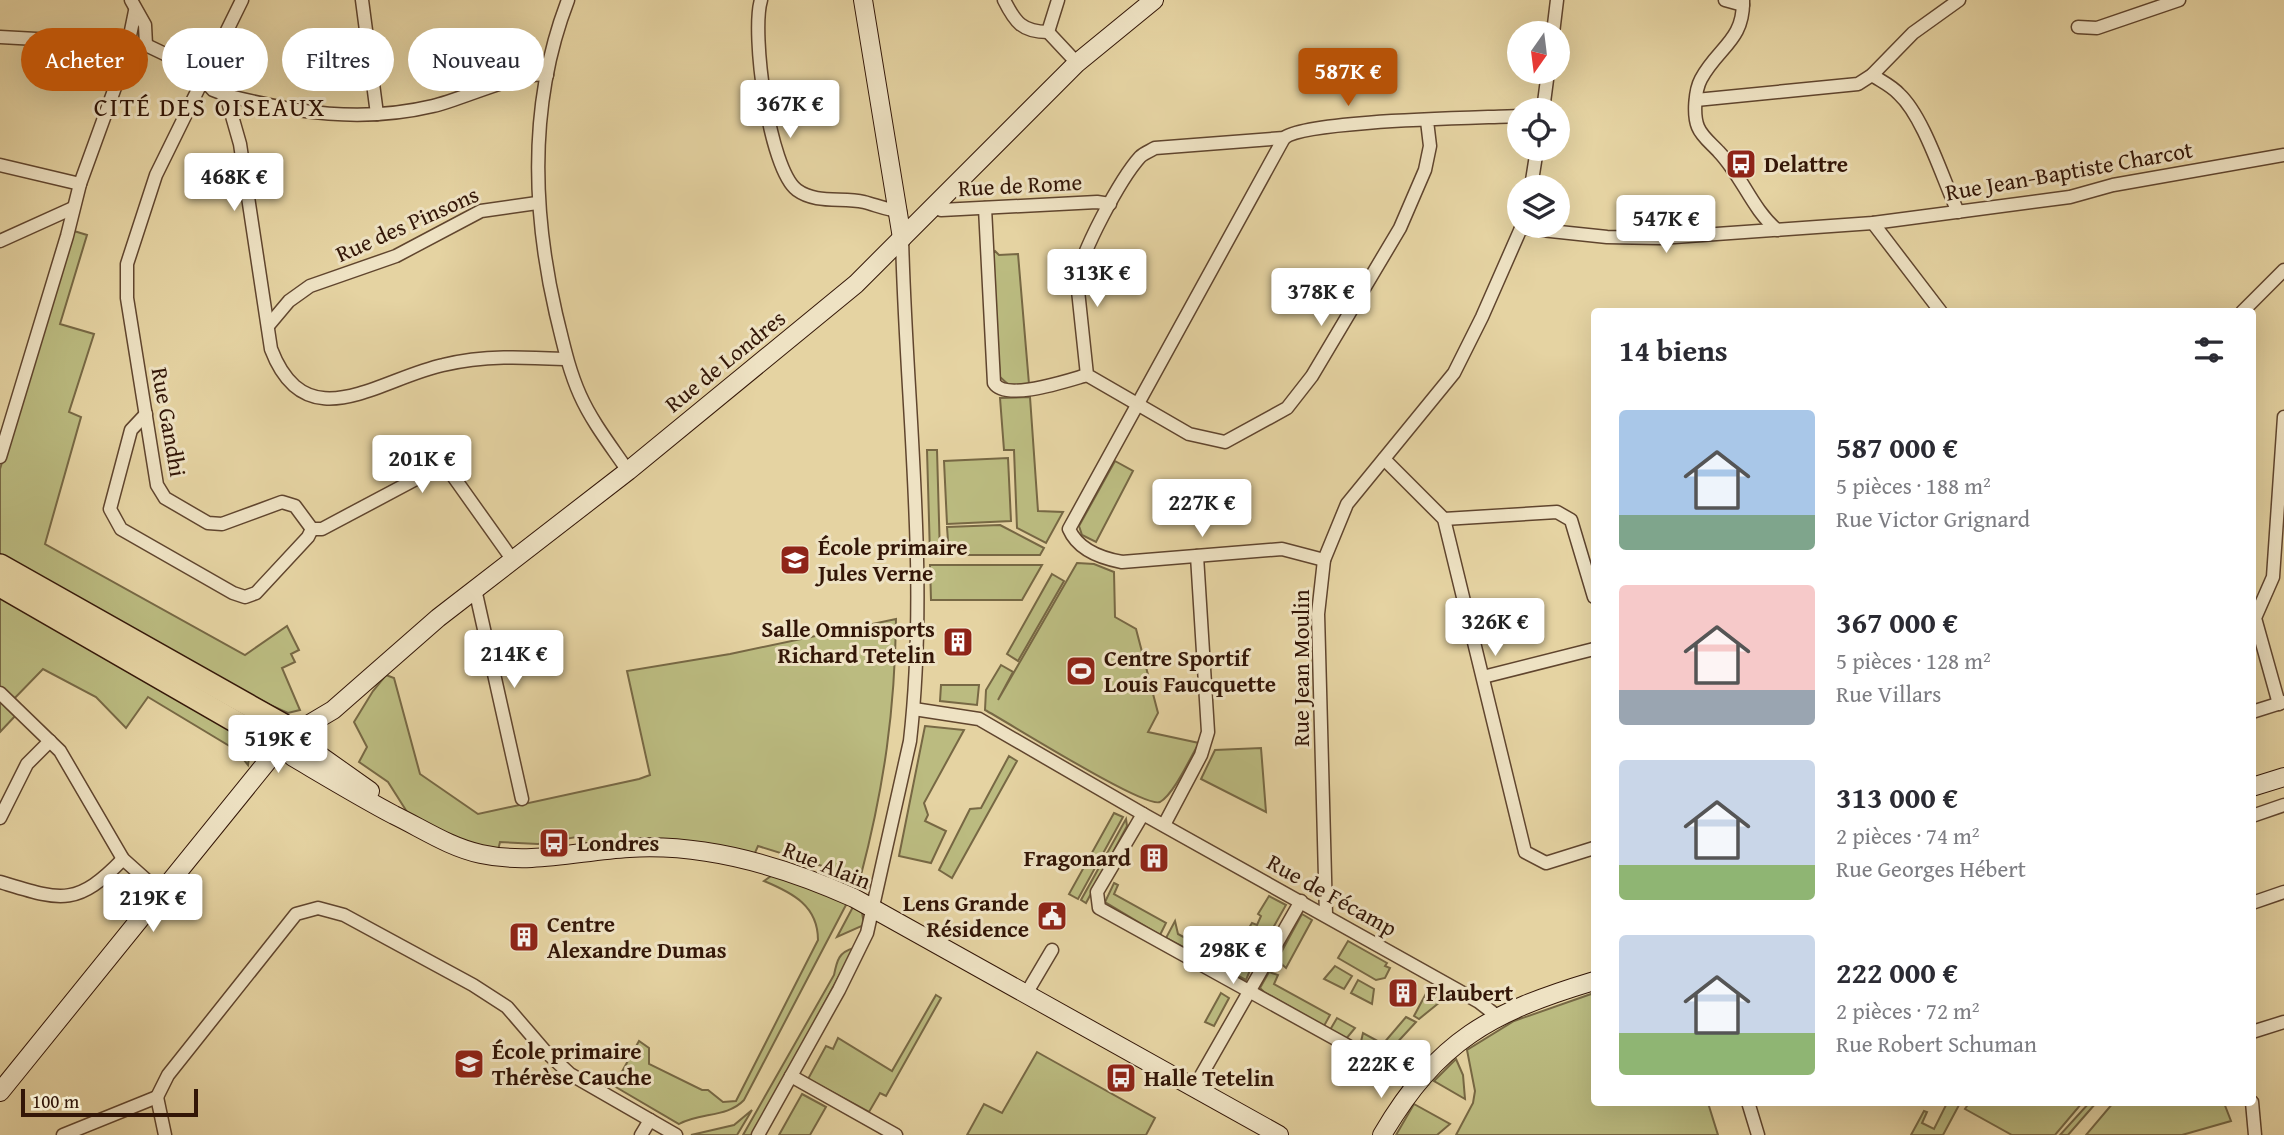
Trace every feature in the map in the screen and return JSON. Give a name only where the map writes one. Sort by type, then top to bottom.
[{"type":"highway","points":[[4,578],[288,742]]},
{"type":"street","name":"Rue Gandhi","points":[[228,28],[242,0]]},
{"type":"street","points":[[362,0],[377,114]]},
{"type":"street","points":[[568,0],[547,75],[540,135],[537,203],[548,282],[565,359],[595,423],[628,471]]},
{"type":"street","points":[[761,0],[757,44],[777,155],[789,182],[813,197],[847,199],[900,211]]},
{"type":"street","points":[[758,1135],[839,990],[867,933],[898,799],[914,709],[917,559],[902,238],[900,211],[863,0]]},
{"type":"street","points":[[1004,0],[1015,22],[1034,32],[1048,32],[1077,63]]},
{"type":"street","points":[[1048,32],[1058,0]]},
{"type":"street","name":"Rue de Londres","points":[[0,1091],[288,742],[333,710],[474,589],[628,471],[856,285],[1077,63],[1154,0]]},
{"type":"street","points":[[1554,21],[1557,0]]},
{"type":"street","points":[[1725,0],[1743,2],[1739,32],[1700,80],[1696,100],[1697,121],[1703,135],[1741,177],[1763,219],[1777,230]]},
{"type":"street","points":[[1696,100],[1857,84],[1872,75],[1913,33],[1959,0]]},
{"type":"street","points":[[2078,27],[2097,28],[2179,0]]},
{"type":"street","points":[[130,28],[133,6]]},
{"type":"street","points":[[133,6],[145,28]]},
{"type":"street","points":[[0,37],[21,38]]},
{"type":"street","points":[[216,91],[332,116],[377,114],[433,106],[527,75],[547,75]]},
{"type":"street","points":[[1872,75],[1901,95],[1910,109],[1936,158],[1958,212]]},
{"type":"street","points":[[0,457],[67,236],[80,184],[114,91]]},
{"type":"street","name":"Rue Gandhi","points":[[196,91],[156,175],[127,264],[127,298],[157,485],[165,498],[208,523],[222,524],[282,502],[289,504],[312,528]]},
{"type":"street","points":[[226,95],[240,144],[271,349],[286,379],[309,396],[321,399],[350,397],[418,371],[470,359],[565,359]]},
{"type":"street","points":[[1324,560],[1282,549],[1122,562],[1103,558],[1074,541],[1069,530],[1284,138],[1290,133],[1331,126],[1507,117]]},
{"type":"street","points":[[985,208],[994,383],[1004,390],[1027,389],[1087,375],[1138,401],[1189,434],[1225,442],[1287,408],[1312,376],[1400,228],[1425,170],[1430,146],[1427,121]]},
{"type":"street","points":[[1087,375],[1077,281],[1079,267],[1110,204],[1141,156],[1155,148],[1284,138]]},
{"type":"street","name":"Rue Jean-Baptiste Charcot","points":[[1570,233],[1607,237],[1660,238],[1873,223],[2070,197],[2113,185],[2284,155]]},
{"type":"street","points":[[0,165],[80,184]]},
{"type":"street","name":"Rue de Rome","points":[[934,206],[941,210],[1097,202],[1110,204]]},
{"type":"street","name":"Rue des Pinsons","points":[[268,326],[289,300],[310,286],[397,256],[481,211],[537,203]]},
{"type":"street","points":[[0,240],[73,208]]},
{"type":"street","points":[[1873,223],[1938,308]]},
{"type":"street","name":"Rue Jean Moulin","points":[[1326,915],[1318,614],[1324,560],[1347,504],[1454,373],[1517,238]]},
{"type":"street","points":[[2246,308],[2284,270]]},
{"type":"street","points":[[146,414],[131,430],[110,509],[121,529],[245,597],[256,593],[308,537],[312,528],[322,529],[439,467],[454,473],[512,559]]},
{"type":"street","points":[[2256,616],[2273,577],[2284,417]]},
{"type":"street","points":[[1384,458],[1444,519],[1525,852],[1546,863],[1591,849]]},
{"type":"street","points":[[1444,519],[1557,512],[1571,520],[1591,587]]},
{"type":"street","points":[[1164,825],[1201,755],[1208,732],[1197,556]]},
{"type":"street","points":[[474,589],[522,799]]},
{"type":"street","points":[[2256,621],[2281,703],[2256,711]]},
{"type":"street","points":[[1483,677],[1591,650]]},
{"type":"street","points":[[0,692],[60,751],[123,859],[161,893]]},
{"type":"street","name":"Rue de Fécamp","points":[[914,709],[979,719],[1485,1005],[1497,1016]]},
{"type":"street","points":[[0,818],[27,764],[50,741]]},
{"type":"street","name":"Rue Alain","points":[[288,742],[378,797],[395,815],[459,848],[502,857],[541,859],[657,847],[724,856],[801,877],[847,895],[1279,1135]]},
{"type":"street","points":[[2256,786],[2284,777]]},
{"type":"street","points":[[2256,815],[2284,805]]},
{"type":"street","points":[[1143,814],[1097,892],[1096,902],[1105,912],[1397,1073],[1413,1085]]},
{"type":"street","points":[[0,882],[62,898],[88,887],[123,859]]},
{"type":"street","points":[[2256,901],[2284,892]]},
{"type":"street","points":[[1194,1088],[1301,901]]},
{"type":"street","points":[[165,1135],[157,1097],[168,1075],[296,914],[318,908],[344,915],[507,1007],[544,1050],[570,1074],[676,1135]]},
{"type":"street","points":[[1026,994],[1052,950]]},
{"type":"street","points":[[1382,1135],[1413,1085],[1454,1046],[1497,1016],[1534,1000],[1591,982]]},
{"type":"street","points":[[2256,1031],[2284,1022]]},
{"type":"street","points":[[791,1076],[896,1135]]},
{"type":"street","points":[[63,1135],[157,1097]]},
{"type":"street","points":[[1749,1106],[1758,1135]]},
{"type":"street","points":[[2253,1106],[2255,1135]]},
{"type":"street","points":[[641,1135],[650,1120]]},
{"type":"green space","points":[[74,231],[87,235],[60,324],[94,334],[69,412],[81,417],[45,544],[245,655],[287,626],[299,650],[291,654],[295,662],[282,668],[300,710],[288,713],[270,705],[121,625],[0,555],[0,469]]},
{"type":"green space","points":[[995,251],[999,255],[1018,254],[1029,384],[1010,386],[1000,377],[991,254]]},
{"type":"green space","points":[[1030,397],[1038,511],[1063,512],[1046,543],[1017,528],[1014,450],[1004,450],[1000,398]]},
{"type":"green space","points":[[927,450],[937,450],[940,555],[930,555]]},
{"type":"green space","points":[[1008,458],[1011,521],[947,524],[944,461]]},
{"type":"green space","points":[[1115,461],[1133,471],[1096,542],[1082,535],[1079,526]]},
{"type":"green space","points":[[1000,525],[1044,548],[1040,555],[949,555],[947,527]]},
{"type":"green space","name":"Centre Sportif Louis Faucquette","points":[[1077,563],[1094,564],[1114,572],[1115,617],[1136,629],[1158,713],[1148,732],[1199,743],[1176,784],[1160,802],[1149,801],[1104,779],[985,710],[986,690],[1001,665],[1013,672],[998,700]]},
{"type":"green space","points":[[930,565],[1042,565],[1022,600],[931,600]]},
{"type":"green space","points":[[1052,574],[1064,581],[1018,661],[1007,654]]},
{"type":"green space","points":[[0,598],[246,737],[251,746],[248,765],[236,750],[148,697],[126,728],[96,697],[43,669],[8,705],[17,714],[0,732]]},
{"type":"green space","points":[[896,619],[891,717],[882,779],[861,875],[854,874],[851,880],[832,869],[758,846],[754,855],[711,846],[669,842],[626,842],[583,847],[576,837],[538,844],[500,842],[498,850],[457,839],[409,815],[388,782],[359,762],[367,747],[354,722],[386,675],[394,678],[420,774],[478,814],[639,779],[650,775],[627,671],[730,654]]},
{"type":"green space","points":[[941,685],[979,685],[977,705],[940,701]]},
{"type":"green space","points":[[925,726],[964,730],[924,803],[928,815],[925,821],[946,831],[931,863],[899,856]]},
{"type":"green space","points":[[1261,748],[1266,812],[1201,779],[1215,750]]},
{"type":"green space","points":[[1009,756],[1017,761],[952,878],[939,870],[970,809],[981,808]]},
{"type":"green space","points":[[1114,813],[1123,817],[1078,899],[1069,894]]},
{"type":"green space","points":[[1126,819],[1127,826],[1086,903],[1081,900]]},
{"type":"green space","points":[[774,874],[847,903],[744,1100],[730,1110],[679,1124],[614,1086],[639,1041],[649,1048],[649,1064],[702,1090],[708,1090],[723,1102],[736,1101],[818,940],[814,918],[802,902],[785,890],[764,881]]},
{"type":"green space","points":[[1114,883],[1118,885],[1114,894],[1166,923],[1160,935],[1105,902]]},
{"type":"green space","points":[[1269,896],[1286,905],[1261,949],[1247,931],[1252,923],[1257,925],[1261,916],[1258,914]]},
{"type":"green space","points":[[854,905],[862,912],[864,925],[837,937]]},
{"type":"green space","points":[[1302,914],[1312,920],[1286,968],[1277,960]]},
{"type":"green space","points":[[1175,921],[1178,934],[1242,969],[1247,960],[1253,963],[1246,980],[1166,938]]},
{"type":"green space","points":[[1348,941],[1387,963],[1385,966],[1390,968],[1385,978],[1376,980],[1338,958]]},
{"type":"green space","points":[[854,948],[754,1135],[743,1135],[834,975],[840,957]]},
{"type":"green space","points":[[1335,966],[1352,976],[1344,989],[1324,979]]},
{"type":"green space","points":[[1269,972],[1278,975],[1274,984],[1330,1015],[1324,1026],[1264,992],[1260,988]]},
{"type":"green space","points":[[1358,980],[1374,989],[1372,1004],[1351,993]]},
{"type":"green space","points":[[1430,986],[1446,995],[1445,998],[1419,1019],[1414,1016]]},
{"type":"green space","points":[[1221,993],[1229,998],[1214,1026],[1205,1022]]},
{"type":"green space","points":[[1591,994],[1591,1106],[1709,1106],[1718,1135],[1456,1135],[1473,1103],[1475,1091],[1467,1050],[1514,1021]]},
{"type":"green space","points":[[936,995],[941,998],[886,1096],[880,1093],[869,1112],[808,1079],[826,1046],[833,1049],[838,1038],[892,1071]]},
{"type":"green space","points":[[1406,1017],[1416,1022],[1382,1059],[1360,1046],[1363,1033],[1383,1044]]},
{"type":"green space","points":[[1337,1018],[1355,1028],[1346,1039],[1330,1030]]},
{"type":"green space","points":[[1037,1052],[1155,1118],[1146,1135],[967,1135],[984,1104],[1002,1113]]},
{"type":"green space","points":[[1456,1059],[1463,1075],[1465,1099],[1434,1081]]},
{"type":"green space","points":[[802,1094],[826,1107],[810,1135],[779,1135]]},
{"type":"green space","points":[[1414,1104],[1450,1124],[1437,1135],[1396,1135]]},
{"type":"green space","points":[[1946,1106],[1958,1106],[1943,1135],[1911,1135],[1924,1111],[1927,1112],[1922,1123],[1934,1129]]},
{"type":"green space","points":[[1967,1106],[2079,1106],[2055,1135],[2012,1135],[1965,1109]]},
{"type":"green space","points":[[2086,1106],[2093,1106],[2068,1135],[2060,1135]]},
{"type":"green space","points":[[2110,1106],[2225,1106],[2231,1121],[2182,1135],[2086,1135]]},
{"type":"green space","points":[[752,1110],[737,1135],[691,1135],[734,1125]]},
{"type":"place","name":"Delattre","points":[[1741,164]]},
{"type":"place","name":"École primaire Jules Verne","points":[[795,560]]},
{"type":"place","name":"Salle Omnisports Richard Tetelin","points":[[958,642]]},
{"type":"place","name":"Centre Sportif Louis Faucquette","points":[[1081,671]]},
{"type":"place","name":"Londres","points":[[554,843]]},
{"type":"place","name":"Fragonard","points":[[1154,858]]},
{"type":"place","name":"Lens Grande Résidence","points":[[1052,916]]},
{"type":"place","name":"Centre Alexandre Dumas","points":[[524,937]]},
{"type":"place","name":"Flaubert","points":[[1403,993]]},
{"type":"place","name":"École primaire Thérèse Cauche","points":[[469,1064]]},
{"type":"place","name":"Halle Tetelin","points":[[1121,1078]]},
{"type":"district","name":"CITÉ DES OISEAUX","points":[[210,107]]}]
